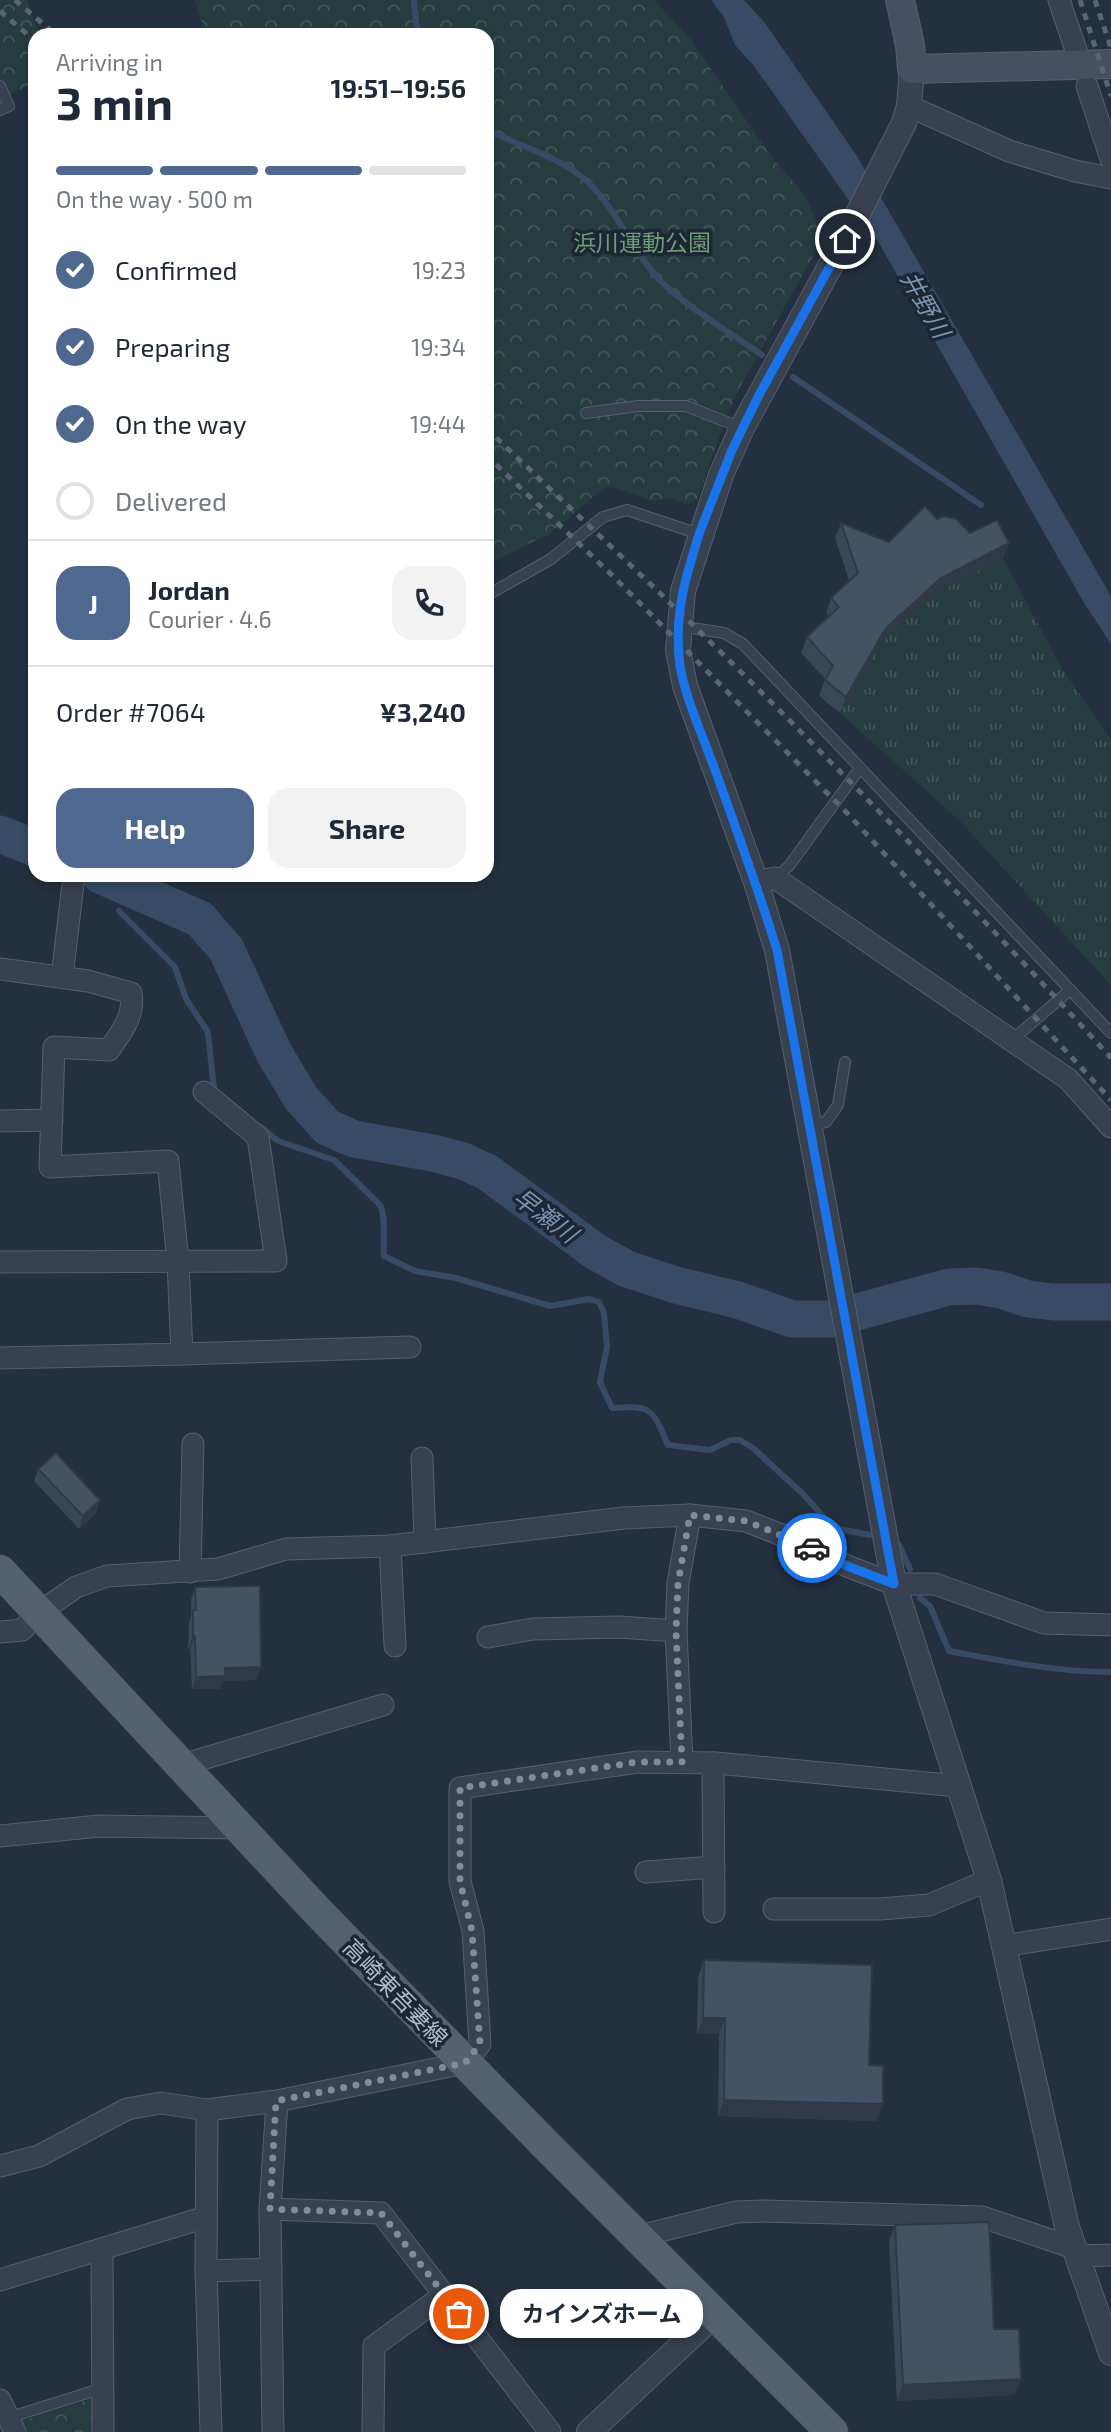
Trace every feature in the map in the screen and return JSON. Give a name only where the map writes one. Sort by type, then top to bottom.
[{"type":"main road","points":[[900,0],[910,45],[912,69],[1084,75],[1111,64]]},
{"type":"main road","name":"高崎東吾妻線","points":[[0,1571],[318,1913],[832,2432]]},
{"type":"street","points":[[1059,0],[1111,159]]},
{"type":"street","points":[[912,69],[909,106],[904,123],[742,428],[721,475],[682,591],[678,650],[685,686],[765,880],[894,1584],[989,1880],[1067,2227],[1111,2353]]},
{"type":"street","points":[[909,106],[1009,151],[1064,168],[1111,178]]},
{"type":"street","points":[[765,880],[1068,1079],[1111,1126]]},
{"type":"street","points":[[62,977],[73,884]]},
{"type":"street","points":[[0,969],[62,977],[120,988],[131,993],[133,1005],[127,1024],[109,1050],[54,1047],[50,1167],[168,1161],[178,1262],[182,1354]]},
{"type":"street","points":[[0,1262],[276,1261],[258,1137],[204,1092]]},
{"type":"street","points":[[0,1121],[52,1120]]},
{"type":"street","points":[[0,1358],[410,1347]]},
{"type":"street","points":[[190,1572],[193,1444]]},
{"type":"street","points":[[422,1458],[425,1542]]},
{"type":"street","points":[[682,1762],[676,1631],[678,1583],[690,1515]]},
{"type":"street","points":[[0,1632],[22,1630],[40,1612],[76,1587],[107,1576],[218,1569],[286,1549],[390,1546],[624,1518],[690,1515],[746,1521],[894,1584],[935,1584],[1044,1623],[1111,1625]]},
{"type":"street","points":[[390,1546],[395,1646]]},
{"type":"street","points":[[488,1637],[533,1629],[619,1627],[676,1631]]},
{"type":"street","points":[[182,1765],[383,1705]]},
{"type":"street","points":[[0,2166],[39,2156],[127,2109],[161,2103],[207,2110],[276,2101],[465,2063],[480,2044],[472,1931],[460,1881],[460,1788],[638,1762],[713,1763],[958,1786]]},
{"type":"street","points":[[713,1763],[714,1912]]},
{"type":"street","points":[[0,1836],[99,1826],[240,1828]]},
{"type":"street","points":[[646,1872],[714,1867]]},
{"type":"street","points":[[774,1909],[880,1909],[929,1905],[989,1880]]},
{"type":"street","points":[[1003,1946],[1111,1929]]},
{"type":"street","points":[[273,2432],[270,2209],[276,2101]]},
{"type":"street","points":[[207,2110],[206,2271],[211,2432]]},
{"type":"street","points":[[270,2209],[381,2213],[550,2432]]},
{"type":"street","points":[[636,2237],[736,2212],[982,2217],[1076,2252],[1111,2255]]},
{"type":"street","points":[[0,2280],[206,2217]]},
{"type":"street","points":[[102,2249],[103,2432]]},
{"type":"street","points":[[206,2271],[271,2269]]},
{"type":"street","points":[[373,2432],[374,2346],[444,2295]]},
{"type":"street","points":[[589,2432],[714,2315]]},
{"type":"lane","points":[[0,86],[9,106],[0,110]]},
{"type":"lane","points":[[586,413],[638,406],[686,406],[742,428]]},
{"type":"lane","points":[[494,591],[551,559],[603,517],[627,510],[699,534]]},
{"type":"lane","points":[[678,626],[724,633],[743,644],[1111,1033]]},
{"type":"lane","points":[[765,880],[789,866],[860,768]]},
{"type":"lane","points":[[1012,1040],[1070,990]]},
{"type":"lane","points":[[810,1125],[826,1122],[838,1105],[845,1062]]},
{"type":"lane","points":[[8,2417],[103,2388]]},
{"type":"green space","points":[[0,0],[27,0],[37,28],[28,28],[28,86],[0,99]]},
{"type":"green space","name":"浜川運動公園","points":[[195,0],[654,0],[691,40],[771,156],[806,197],[823,238],[737,393],[697,500],[686,504],[670,498],[653,501],[611,487],[604,488],[549,534],[494,562],[494,28],[203,28]]},
{"type":"green space","points":[[1003,558],[1062,669],[1111,739],[1111,985],[960,821],[840,713],[880,643],[936,593]]},
{"type":"green space","points":[[91,2399],[98,2403],[98,2432],[22,2432],[19,2428],[21,2421]]},
{"type":"water","name":"井野川","points":[[711,0],[744,0],[765,23],[857,156],[1111,596],[1111,644],[1084,603],[879,243],[754,66],[735,45],[724,17]]},
{"type":"water","points":[[1111,1294],[1111,1316],[1066,1318],[1072,1295]]},
{"type":"building","points":[[925,506],[937,519],[944,516],[956,519],[970,533],[997,520],[1009,543],[941,578],[886,628],[846,697],[825,680],[833,666],[807,637],[839,607],[831,598],[858,573],[841,523],[889,542]]},
{"type":"building","points":[[56,1453],[100,1500],[83,1516],[38,1469]]},
{"type":"building","points":[[260,1586],[261,1667],[225,1668],[225,1676],[196,1677],[193,1636],[195,1587]]},
{"type":"building","points":[[704,1960],[872,1965],[869,2065],[883,2066],[883,2104],[724,2100],[725,2018],[703,2018]]},
{"type":"building","points":[[989,2222],[994,2329],[1019,2329],[1021,2379],[903,2385],[895,2225]]},
{"type":"waterway","points":[[414,0],[418,28]]},
{"type":"waterway","points":[[494,133],[547,156],[582,177],[602,198],[646,263],[666,286],[762,355]]},
{"type":"waterway","points":[[793,377],[981,505]]},
{"type":"waterway","name":"早瀬川","points":[[0,834],[28,845]]},
{"type":"waterway","points":[[110,894],[114,882]]},
{"type":"waterway","name":"早瀬川","points":[[116,882],[200,919],[226,949],[274,1053],[301,1098],[327,1127],[354,1139],[433,1153],[463,1161],[487,1172],[596,1252],[627,1269],[676,1285],[738,1300],[792,1319],[831,1319],[949,1287],[977,1286],[1028,1299],[1053,1302],[1111,1302]]},
{"type":"waterway","points":[[119,911],[175,967],[186,999],[208,1032],[214,1090],[217,1092]]},
{"type":"waterway","points":[[261,1127],[278,1141],[334,1160],[380,1205],[384,1222],[384,1256],[415,1271],[456,1278],[550,1306],[589,1299],[599,1302],[604,1313],[607,1347],[600,1382],[612,1408],[636,1407],[649,1412],[668,1445],[710,1450],[731,1440],[740,1440],[754,1449],[803,1494],[828,1522],[839,1529],[870,1535]]},
{"type":"waterway","points":[[899,1545],[910,1569]]},
{"type":"waterway","points":[[920,1598],[930,1606],[949,1651],[1050,1668],[1111,1672]]},
{"type":"railway","points":[[15,0],[48,28]]},
{"type":"railway","points":[[1080,0],[1111,96]]},
{"type":"railway","points":[[1095,0],[1111,48]]},
{"type":"railway","points":[[0,11],[28,35]]},
{"type":"railway","points":[[494,436],[679,611],[789,720],[883,815],[1111,1058]]},
{"type":"railway","points":[[494,463],[614,577],[847,813],[1111,1100]]},
{"type":"way so far","points":[[459,2314],[381,2213],[270,2209],[276,2101],[465,2063],[480,2044],[472,1931],[460,1881],[460,1788],[638,1762],[682,1762],[676,1631],[678,1583],[690,1515],[746,1521],[812,1548]]},
{"type":"place","name":"カインズホーム","points":[[459,2314]]},
{"type":"route","points":[[812,1548],[847,1566],[894,1584],[777,950],[756,882],[685,686],[678,650],[678,626],[682,591],[721,475],[759,395],[845,239]]}]
